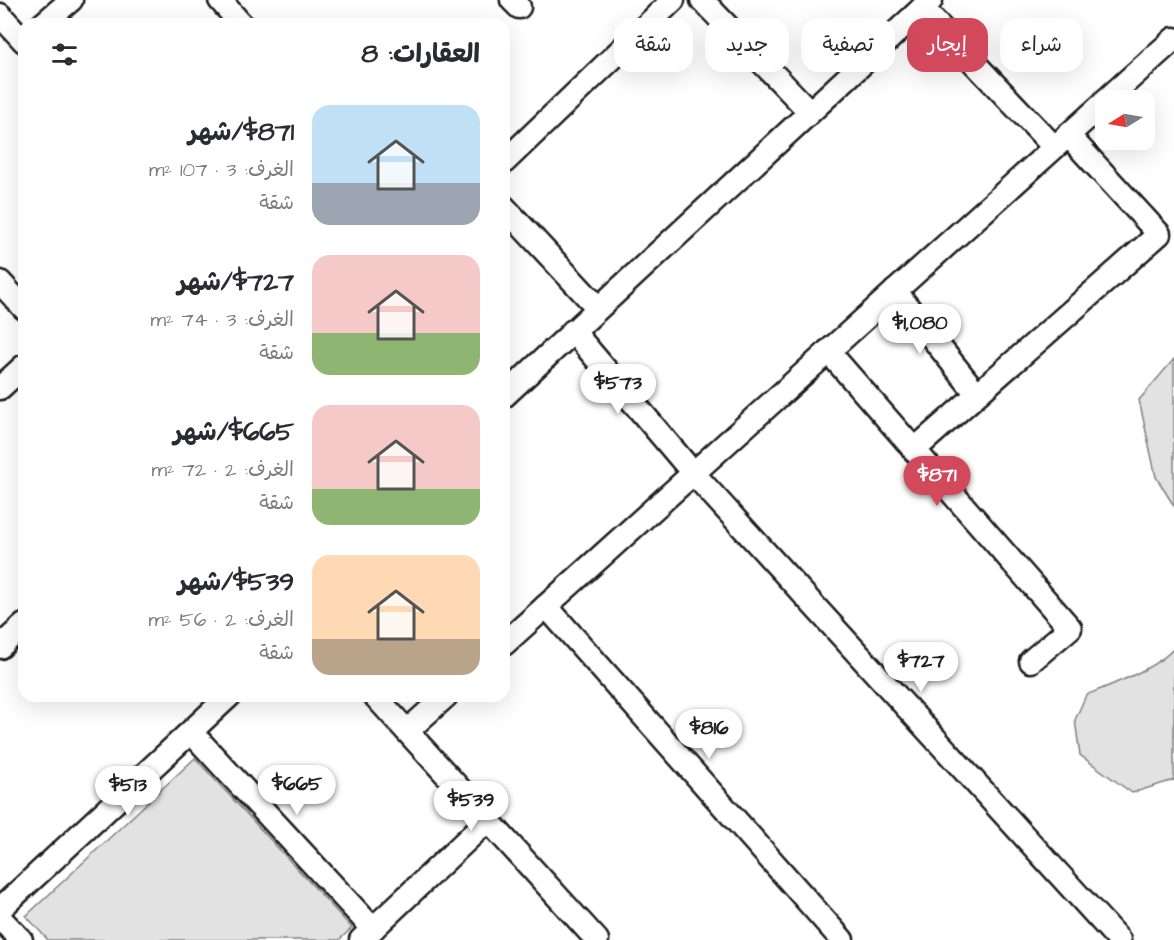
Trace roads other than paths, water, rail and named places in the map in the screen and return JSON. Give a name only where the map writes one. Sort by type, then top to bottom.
[{"type":"street","points":[[50,18],[70,0]]},
{"type":"street","points":[[219,0],[236,18]]},
{"type":"street","points":[[510,156],[674,0]]},
{"type":"street","points":[[702,0],[810,112]]},
{"type":"street","points":[[510,390],[926,4],[1061,141],[1159,234],[914,450]]},
{"type":"street","points":[[0,15],[18,34]]},
{"type":"street","points":[[1118,90],[1174,39]]},
{"type":"street","points":[[510,639],[1095,111]]},
{"type":"street","points":[[510,213],[598,308]]},
{"type":"street","points":[[0,282],[18,302]]},
{"type":"street","points":[[895,291],[977,394]]},
{"type":"street","points":[[573,332],[693,473],[1119,940]]},
{"type":"street","points":[[828,351],[1070,628],[1030,661]]},
{"type":"street","points":[[0,388],[18,372]]},
{"type":"street","points":[[546,606],[842,940]]},
{"type":"street","points":[[0,647],[18,630]]},
{"type":"street","points":[[0,909],[223,702]]},
{"type":"street","points":[[380,702],[597,940]]},
{"type":"street","points":[[407,731],[439,702]]},
{"type":"street","points":[[191,732],[367,934],[488,820]]},
{"type":"street","points":[[0,918],[21,940]]}]
